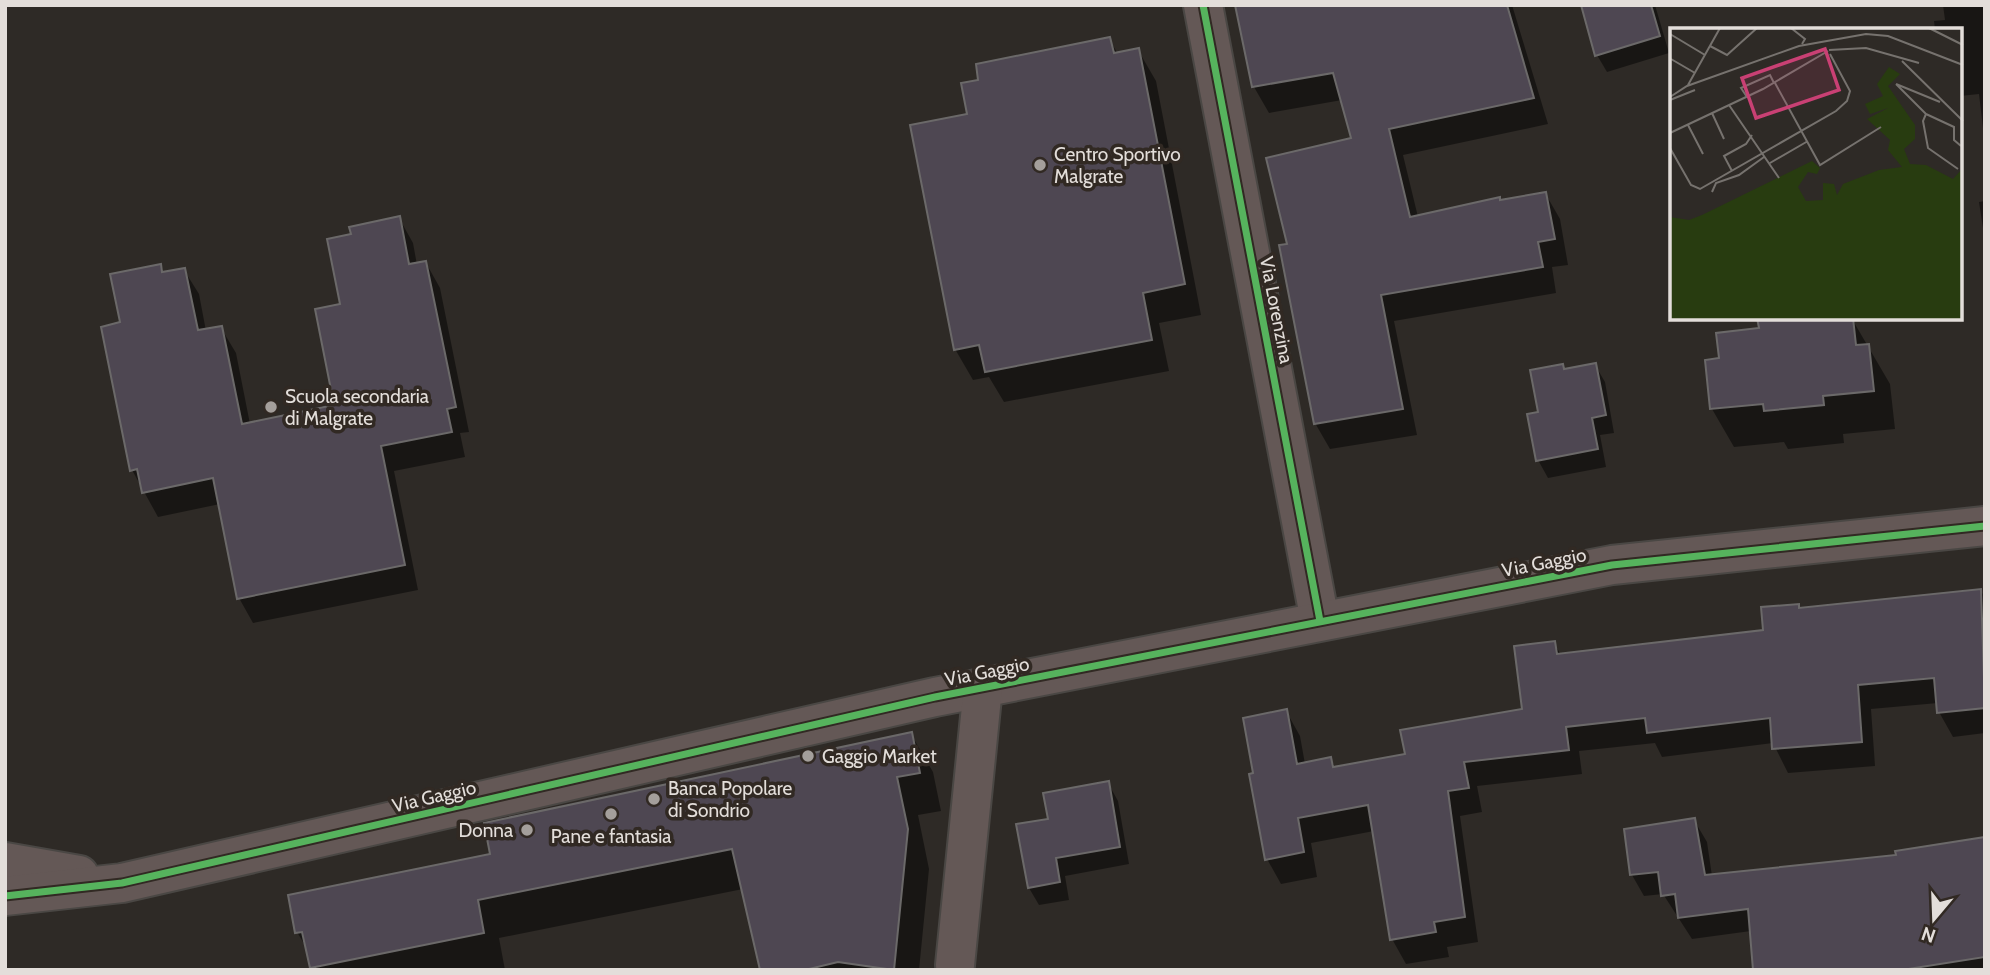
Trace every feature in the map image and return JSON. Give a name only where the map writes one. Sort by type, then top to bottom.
[{"type":"street","name":"Via Lorenzina","points":[[1203,5],[1320,621]]},
{"type":"street","name":"Via Gaggio","points":[[5,895],[122,883],[983,687],[1612,565],[1985,526]]},
{"type":"street","points":[[955,965],[983,687]]},
{"type":"street","name":"Via Gaggio","points":[[5,862],[122,883]]},
{"type":"building","points":[[1235,5],[1507,5],[1534,98],[1389,129],[1410,217],[1500,197],[1500,200],[1546,192],[1555,239],[1538,242],[1543,267],[1381,295],[1403,409],[1314,424],[1279,245],[1287,244],[1266,158],[1351,138],[1333,73],[1252,87]]},
{"type":"building","points":[[1581,5],[1651,5],[1660,36],[1595,56]]},
{"type":"building","name":"Centro Sportivo Malgrate","points":[[1110,37],[1114,53],[1139,48],[1185,284],[1143,293],[1152,340],[985,372],[979,345],[954,350],[910,125],[967,114],[961,83],[978,80],[976,64]]},
{"type":"building","points":[[400,216],[409,264],[426,261],[456,407],[447,409],[452,432],[381,446],[405,565],[237,599],[213,478],[142,493],[137,469],[130,471],[101,327],[120,322],[110,274],[161,264],[162,272],[185,268],[198,330],[222,326],[242,424],[334,405],[315,309],[340,304],[327,239],[351,234],[349,227]]},
{"type":"building","points":[[1757,320],[1853,320],[1856,345],[1869,344],[1874,391],[1823,396],[1824,405],[1764,411],[1763,404],[1710,409],[1705,360],[1719,358],[1716,333],[1759,328]]},
{"type":"building","points":[[1596,363],[1606,415],[1592,418],[1598,449],[1536,461],[1527,414],[1538,412],[1530,370],[1563,364],[1564,369]]},
{"type":"building","points":[[1981,589],[1985,708],[1937,713],[1934,678],[1858,685],[1862,742],[1772,749],[1770,718],[1647,733],[1645,718],[1566,727],[1569,750],[1464,762],[1469,788],[1448,791],[1465,917],[1434,922],[1436,932],[1390,940],[1368,805],[1298,818],[1304,852],[1265,860],[1249,774],[1253,773],[1243,718],[1287,709],[1297,764],[1331,757],[1333,767],[1405,754],[1400,730],[1522,709],[1514,646],[1555,641],[1557,654],[1763,630],[1761,607],[1799,604],[1799,608]]},
{"type":"building","points":[[912,732],[920,773],[897,777],[908,829],[894,970],[838,962],[805,970],[760,970],[732,849],[478,900],[484,933],[310,968],[302,932],[295,933],[288,895],[490,854],[484,823]]},
{"type":"building","points":[[1109,781],[1120,847],[1056,858],[1060,882],[1028,888],[1016,824],[1048,819],[1043,793]]},
{"type":"building","points":[[1695,818],[1705,875],[1896,855],[1895,851],[1985,837],[1985,957],[1902,970],[1753,970],[1748,909],[1678,918],[1675,894],[1661,896],[1658,872],[1630,875],[1624,829]]},
{"type":"cycle path","points":[[1203,5],[1320,621]]},
{"type":"cycle path","points":[[5,896],[122,883],[935,697],[1612,565],[1985,526]]},
{"type":"place","name":"Centro Sportivo Malgrate","points":[[1040,165]]},
{"type":"place","name":"Scuola secondaria di Malgrate","points":[[271,407]]},
{"type":"place","name":"Gaggio Market","points":[[808,756]]},
{"type":"place","name":"Banca Popolare di Sondrio","points":[[654,799]]},
{"type":"place","name":"Pane e fantasia","points":[[611,814]]},
{"type":"place","name":"Donna","points":[[527,830]]}]
